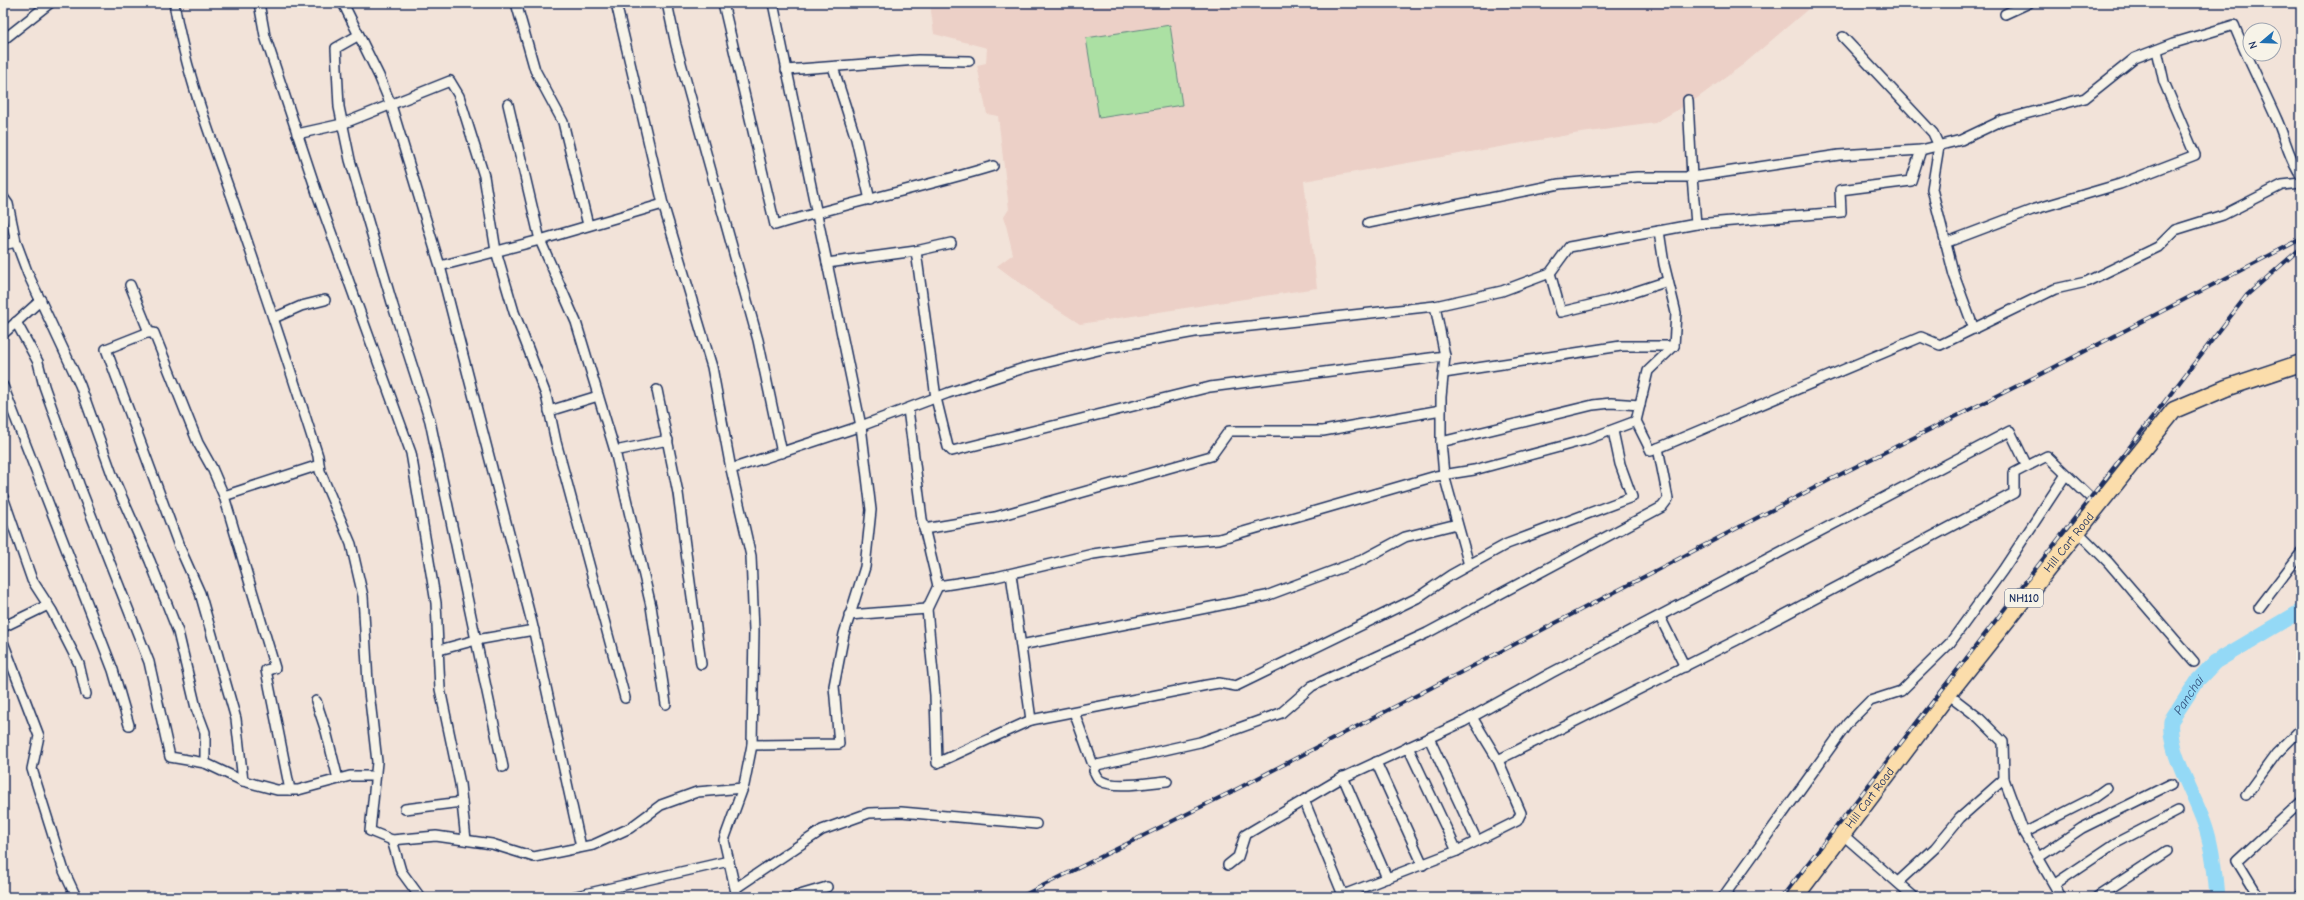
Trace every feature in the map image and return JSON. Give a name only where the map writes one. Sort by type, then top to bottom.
[{"type":"highway","name":"Hill Cart Road","points":[[1795,897],[1948,694],[2174,410],[2226,388],[2301,363]]},
{"type":"street","points":[[3,40],[50,3]]},
{"type":"street","points":[[174,3],[180,43],[196,95],[274,318],[319,465],[351,544],[363,596],[368,683],[377,762],[370,831],[392,840],[436,836],[492,844],[534,857],[593,845],[630,828],[661,805],[697,792],[743,788]]},
{"type":"street","points":[[259,3],[265,36],[298,134],[411,453],[436,603],[440,689],[462,802],[466,840]]},
{"type":"street","points":[[343,3],[380,76],[391,105],[440,266],[534,630],[581,847]]},
{"type":"street","points":[[516,3],[536,70],[563,122],[588,225]]},
{"type":"street","points":[[616,3],[663,204],[712,367],[731,469],[751,556],[754,631],[752,745],[743,788],[724,840],[736,892],[822,830],[869,813],[901,812],[1036,824]]},
{"type":"street","points":[[666,3],[678,52],[758,340],[782,453]]},
{"type":"street","points":[[723,3],[775,225],[817,212],[870,200],[994,166]]},
{"type":"street","points":[[752,745],[839,744],[834,686],[850,615],[866,567],[871,510],[861,426],[773,3]]},
{"type":"street","points":[[2005,14],[2029,3]]},
{"type":"street","points":[[1368,223],[1559,184],[1637,177],[1692,177],[1839,155],[1921,150],[1939,146],[1961,140],[2003,120],[2085,98],[2135,58],[2234,25],[2251,68],[2277,120],[2295,167],[2301,176]]},
{"type":"street","points":[[359,35],[336,48],[339,107],[342,124],[350,160],[430,421],[503,767]]},
{"type":"street","points":[[1843,37],[1933,133],[1939,146],[1932,189],[1954,275],[1974,328]]},
{"type":"street","points":[[1945,243],[2032,210],[2120,184],[2195,155],[2164,82],[2157,50]]},
{"type":"street","points":[[786,70],[918,60],[969,61]]},
{"type":"street","points":[[833,67],[856,139],[870,200]]},
{"type":"street","points":[[298,134],[342,124],[450,81],[459,96],[484,176],[496,251],[514,312],[546,395],[625,698]]},
{"type":"street","points":[[1688,100],[1696,224]]},
{"type":"street","points":[[508,104],[540,240],[576,322],[615,451],[651,606],[666,704]]},
{"type":"street","points":[[731,469],[861,426],[936,398],[1024,368],[1107,348],[1194,332],[1435,306],[1502,291],[1550,273],[1569,247],[1696,224],[1840,212],[1840,190],[1911,181],[1921,150]]},
{"type":"street","points":[[1659,230],[1668,281],[1676,313],[1674,346],[1648,371],[1636,421],[1651,451],[1921,337],[1940,345],[2056,289],[2086,282],[2158,247],[2175,230],[2223,216],[2282,185],[2301,183]]},
{"type":"street","points":[[3,197],[8,204],[16,242],[28,274],[80,385],[113,477],[150,561],[178,632],[196,708],[205,732],[205,763]]},
{"type":"street","points":[[440,266],[540,240],[663,204]]},
{"type":"street","points":[[3,245],[16,242]]},
{"type":"street","points":[[828,263],[916,251],[951,243]]},
{"type":"street","points":[[916,251],[936,398],[948,447],[952,451],[1210,387],[1445,356]]},
{"type":"street","points":[[1550,273],[1561,312],[1607,301],[1668,281]]},
{"type":"street","points":[[130,285],[149,332],[146,333]]},
{"type":"street","points":[[3,334],[40,300]]},
{"type":"street","points":[[274,318],[301,306],[325,300]]},
{"type":"street","points":[[1435,306],[1445,356],[1441,410],[1441,442],[1444,475],[1469,565]]},
{"type":"street","points":[[16,322],[38,362],[44,386],[80,487],[149,662],[170,757],[205,763],[243,781],[277,790],[290,790],[350,776],[375,776]]},
{"type":"street","points":[[243,781],[236,719],[200,593],[179,546],[106,349],[146,333],[154,333],[198,444],[212,468],[224,496],[275,668],[266,670],[290,790]]},
{"type":"street","points":[[1444,373],[1621,346],[1674,346]]},
{"type":"street","points":[[3,386],[113,670],[129,725]]},
{"type":"street","points":[[657,390],[678,493],[701,664]]},
{"type":"street","points":[[549,411],[598,396]]},
{"type":"street","points":[[1441,442],[1593,405],[1611,403],[1640,405]]},
{"type":"street","points":[[908,409],[924,529],[938,586],[927,609],[935,694],[937,763],[1031,720],[1219,683],[1236,686],[1417,598],[1451,574],[1507,544],[1632,497],[1620,464],[1613,431]]},
{"type":"street","points":[[924,529],[996,517],[1211,456],[1229,431],[1323,431],[1441,410]]},
{"type":"street","points":[[938,586],[1011,574],[1093,554],[1160,544],[1219,539],[1444,475],[1474,470],[1613,431],[1636,421]]},
{"type":"street","points":[[1228,865],[1238,857],[1245,835],[1343,777],[1472,717],[2010,431],[2027,466]]},
{"type":"street","points":[[615,451],[668,440]]},
{"type":"street","points":[[1074,712],[1092,762],[1097,765],[1200,742],[1281,713],[1312,686],[1427,633],[1662,507],[1668,500],[1668,491],[1658,448]]},
{"type":"street","points":[[1498,760],[1685,667],[2014,493],[2014,473],[2047,456],[2065,476],[2098,505]]},
{"type":"street","points":[[224,496],[319,465]]},
{"type":"street","points":[[1723,897],[1848,723],[1870,701],[1901,691],[1950,643],[2003,570],[2065,476]]},
{"type":"street","points":[[3,497],[32,580],[48,605],[79,664],[86,694]]},
{"type":"street","points":[[1021,645],[1266,596],[1362,560],[1405,537],[1457,524]]},
{"type":"street","points":[[2078,531],[2108,562],[2194,662]]},
{"type":"street","points":[[2259,608],[2301,553]]},
{"type":"street","points":[[1011,574],[1031,720]]},
{"type":"street","points":[[3,627],[48,605]]},
{"type":"street","points":[[850,615],[927,609]]},
{"type":"street","points":[[1660,617],[1685,667]]},
{"type":"street","points":[[439,650],[476,640],[534,630]]},
{"type":"street","points":[[3,642],[39,736],[32,769],[64,872],[76,897]]},
{"type":"street","points":[[1948,694],[1979,718],[2002,742],[2004,779],[2024,833],[2055,884],[2061,897]]},
{"type":"street","points":[[316,702],[326,731],[338,779]]},
{"type":"street","points":[[1304,800],[1343,895],[1423,865],[1509,827],[1521,817],[1521,813],[1498,760],[1472,717]]},
{"type":"street","points":[[2246,795],[2276,754],[2301,729]]},
{"type":"street","points":[[1429,738],[1477,841]]},
{"type":"street","points":[[1408,747],[1457,851]]},
{"type":"street","points":[[1376,762],[1423,865]]},
{"type":"street","points":[[1097,765],[1094,771],[1096,775],[1099,780],[1107,783],[1132,784],[1167,781]]},
{"type":"street","points":[[1343,777],[1387,878]]},
{"type":"street","points":[[1898,882],[1935,848],[1960,818],[2004,779]]},
{"type":"street","points":[[2039,857],[2082,828],[2171,784]]},
{"type":"street","points":[[2024,833],[2093,798],[2107,788]]},
{"type":"street","points":[[405,808],[462,802]]},
{"type":"street","points":[[2259,897],[2237,861],[2301,802]]},
{"type":"street","points":[[2055,884],[2116,843],[2178,811]]},
{"type":"street","points":[[1842,834],[1914,897]]},
{"type":"street","points":[[392,840],[401,871],[420,897]]},
{"type":"street","points":[[2098,897],[2167,851]]},
{"type":"street","points":[[572,897],[729,861]]},
{"type":"street","points":[[793,897],[827,887]]},
{"type":"street","points":[[2298,897],[2301,894]]},
{"type":"shaded area","points":[[930,3],[1815,3],[1744,64],[1696,99],[1655,123],[1574,134],[1304,181],[1317,288],[1080,324],[1041,299],[997,266],[1013,254],[1004,217],[1009,209],[998,116],[987,114],[977,65],[986,63],[987,48],[934,34]]},
{"type":"green space","points":[[1170,25],[1182,105],[1099,118],[1086,38]]},
{"type":"waterway","name":"Panchai","points":[[2217,897],[2213,862],[2206,828],[2178,761],[2171,733],[2171,721],[2197,681],[2215,662],[2301,611]]},
{"type":"railway","points":[[1020,897],[1235,790],[1843,473],[2045,372],[2301,239]]},
{"type":"railway","points":[[1782,897],[2247,295],[2301,248]]}]
